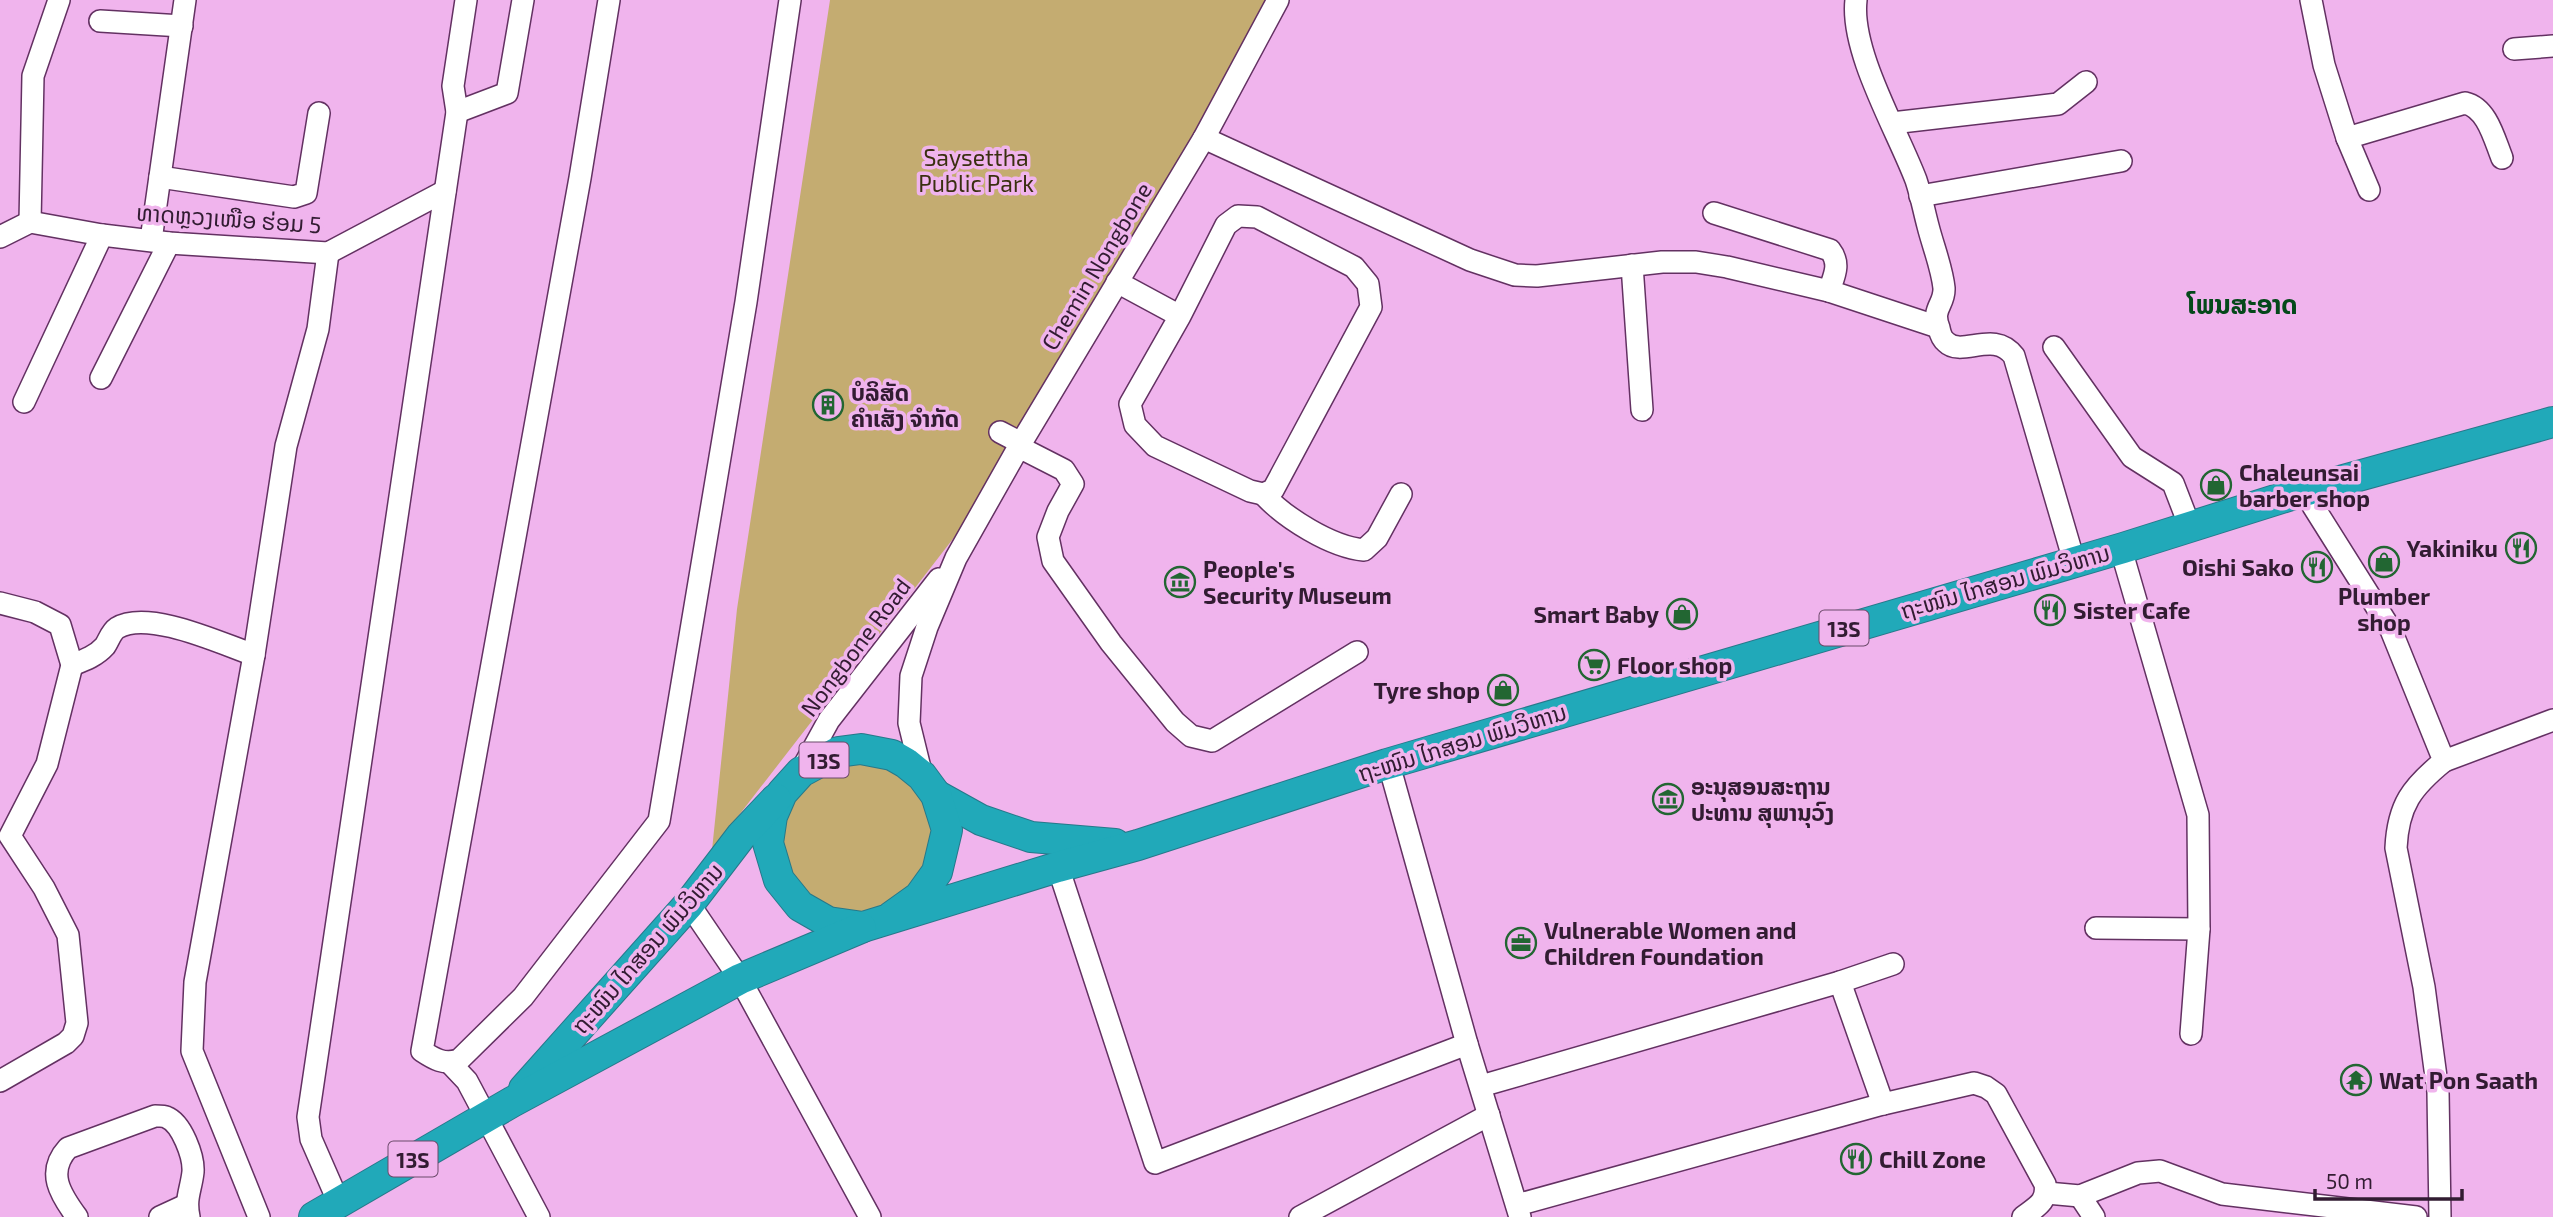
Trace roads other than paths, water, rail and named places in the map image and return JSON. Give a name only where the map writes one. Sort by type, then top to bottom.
[{"type":"highway","name":"ຖະໜົນ ໄກສອນ ພົມວິຫານ","points":[[891,917],[1138,845],[1387,764],[2304,491],[2553,422]]},
{"type":"highway","name":"ຖະໜົນ ໄກສອນ ພົມວິຫານ","points":[[929,785],[981,820],[1031,837],[1138,845],[1192,843],[1393,779],[2313,506],[2553,439]]},
{"type":"highway","name":"13S","points":[[861,749],[892,755],[906,763],[929,785],[947,830],[937,872],[919,897],[891,917],[863,927],[828,922],[800,906],[779,880],[768,843],[772,816],[791,782],[838,752],[861,749]]},
{"type":"highway","name":"ຖະໜົນ ໄກສອນ ພົມວິຫານ","points":[[512,1102],[689,904],[741,836],[791,782]]},
{"type":"highway","name":"ຖະໜົນ ໄກສອນ ພົມວິຫານ","points":[[326,1210],[512,1102],[740,979],[863,927]]},
{"type":"street","points":[[0,237],[30,222],[33,76],[59,0]]},
{"type":"street","points":[[101,378],[160,241],[160,177],[186,0]]},
{"type":"street","points":[[326,1210],[308,1117],[457,112],[453,86],[466,0]]},
{"type":"street","points":[[457,112],[507,93],[523,0]]},
{"type":"street","points":[[539,1217],[484,1118],[467,1081],[450,1063],[435,1059],[422,1051],[580,178],[609,0]]},
{"type":"street","points":[[450,1063],[459,1060],[523,997],[659,821],[746,302],[790,0]]},
{"type":"street","name":"Chemin Nongbone","points":[[956,558],[976,507],[1020,445],[1204,138],[1278,0]]},
{"type":"street","points":[[1856,0],[1859,44],[1920,195],[1944,290],[1936,310],[1938,327],[1949,345],[1957,347],[1996,343],[2010,350],[2014,356],[2074,561]]},
{"type":"street","points":[[2311,0],[2324,65],[2347,138],[2369,190]]},
{"type":"street","points":[[100,20],[182,26]]},
{"type":"street","points":[[2514,49],[2553,46]]},
{"type":"street","points":[[1892,123],[2058,104],[2085,82]]},
{"type":"street","points":[[2347,138],[2465,103],[2475,105],[2484,116],[2502,158]]},
{"type":"street","points":[[160,177],[295,197],[306,193],[319,113]]},
{"type":"street","points":[[1204,138],[1493,269],[1515,275],[1537,276],[1632,265],[1696,262],[1829,291],[1938,327]]},
{"type":"street","points":[[1920,195],[2121,161]]},
{"type":"street","name":"ທາດຫຼວງເໜືອ ຮ່ອມ 5","points":[[30,222],[102,235],[328,253],[445,191]]},
{"type":"street","points":[[1714,213],[1830,250],[1837,265],[1829,291]]},
{"type":"street","points":[[1263,494],[1273,490],[1371,307],[1368,284],[1354,267],[1257,216],[1238,216],[1226,225],[1180,316],[1130,404],[1135,425],[1155,446],[1250,491],[1263,494],[1276,508],[1348,548],[1364,550],[1377,538],[1401,494]]},
{"type":"street","points":[[24,401],[102,235]]},
{"type":"street","points":[[259,1217],[192,1051],[195,982],[254,655],[286,446],[318,329],[328,253]]},
{"type":"street","points":[[1632,265],[1642,410]]},
{"type":"street","points":[[1118,282],[1180,316]]},
{"type":"street","points":[[2054,347],[2132,457],[2173,483],[2190,527]]},
{"type":"street","points":[[1000,432],[1064,470],[1073,484],[1048,537],[1053,561],[1139,679],[1175,722],[1192,736],[1212,741],[1357,652]]},
{"type":"street","points":[[2313,506],[2391,630],[2444,761]]},
{"type":"street","points":[[929,785],[909,723],[911,676],[927,627],[956,558]]},
{"type":"street","name":"Nongbone Road","points":[[791,782],[829,720],[956,558]]},
{"type":"street","points":[[2125,563],[2197,815],[2199,929],[2191,1034]]},
{"type":"street","points":[[0,603],[35,612],[60,625],[72,665],[47,764],[5,830],[44,888],[68,935],[77,1023],[73,1036],[66,1043],[0,1081]]},
{"type":"street","points":[[72,665],[91,658],[105,646],[114,629],[131,622],[150,622],[254,655]]},
{"type":"street","points":[[2440,1217],[2438,1092],[2424,988],[2396,849],[2397,833],[2409,796],[2418,782],[2444,761],[2553,720]]},
{"type":"street","points":[[1393,779],[1467,1044],[1519,1211],[1883,1104],[1974,1083],[1996,1094],[2045,1184],[2047,1193],[2042,1203],[2023,1217]]},
{"type":"street","points":[[1058,867],[1155,1163],[1467,1044]]},
{"type":"street","points":[[689,904],[740,979],[870,1217]]},
{"type":"street","points":[[2096,928],[2199,929]]},
{"type":"street","points":[[1480,1086],[1840,982],[1893,964]]},
{"type":"street","points":[[1840,982],[1883,1104]]},
{"type":"street","points":[[1300,1217],[1489,1115]]},
{"type":"street","points":[[77,1217],[57,1183],[59,1158],[68,1148],[155,1116],[166,1117],[176,1124],[192,1160],[193,1173],[188,1211],[160,1217]]},
{"type":"street","points":[[2047,1193],[2080,1196],[2138,1173],[2160,1171],[2222,1194],[2416,1217]]},
{"type":"street","points":[[2080,1196],[2094,1217]]},
{"type":"place","name":"ບໍລິສັດ ຄຳເສັງ ຈຳກັດ","points":[[828,405]]},
{"type":"place","name":"Chaleunsai barber shop","points":[[2216,485]]},
{"type":"place","name":"Yakiniku","points":[[2521,548]]},
{"type":"place","name":"Plumber shop","points":[[2384,562]]},
{"type":"place","name":"Oishi Sako","points":[[2317,567]]},
{"type":"place","name":"People's Security Museum","points":[[1180,582]]},
{"type":"place","name":"Sister Cafe","points":[[2050,610]]},
{"type":"place","name":"Smart Baby","points":[[1682,614]]},
{"type":"place","name":"Floor shop","points":[[1594,665]]},
{"type":"place","name":"Tyre shop","points":[[1503,690]]},
{"type":"place","name":"ອະນຸສອນສະຖານ ປະທານ ສຸພານຸວົງ","points":[[1668,799]]},
{"type":"place","name":"Vulnerable Women and Children Foundation","points":[[1521,943]]},
{"type":"place","name":"Wat Pon Saath","points":[[2356,1080]]},
{"type":"place","name":"Chill Zone","points":[[1856,1159]]},
{"type":"district","name":"ໂພນສະອາດ","points":[[2242,303]]},
{"type":"park label","name":"Saysettha Public Park","points":[[976,170]]}]
